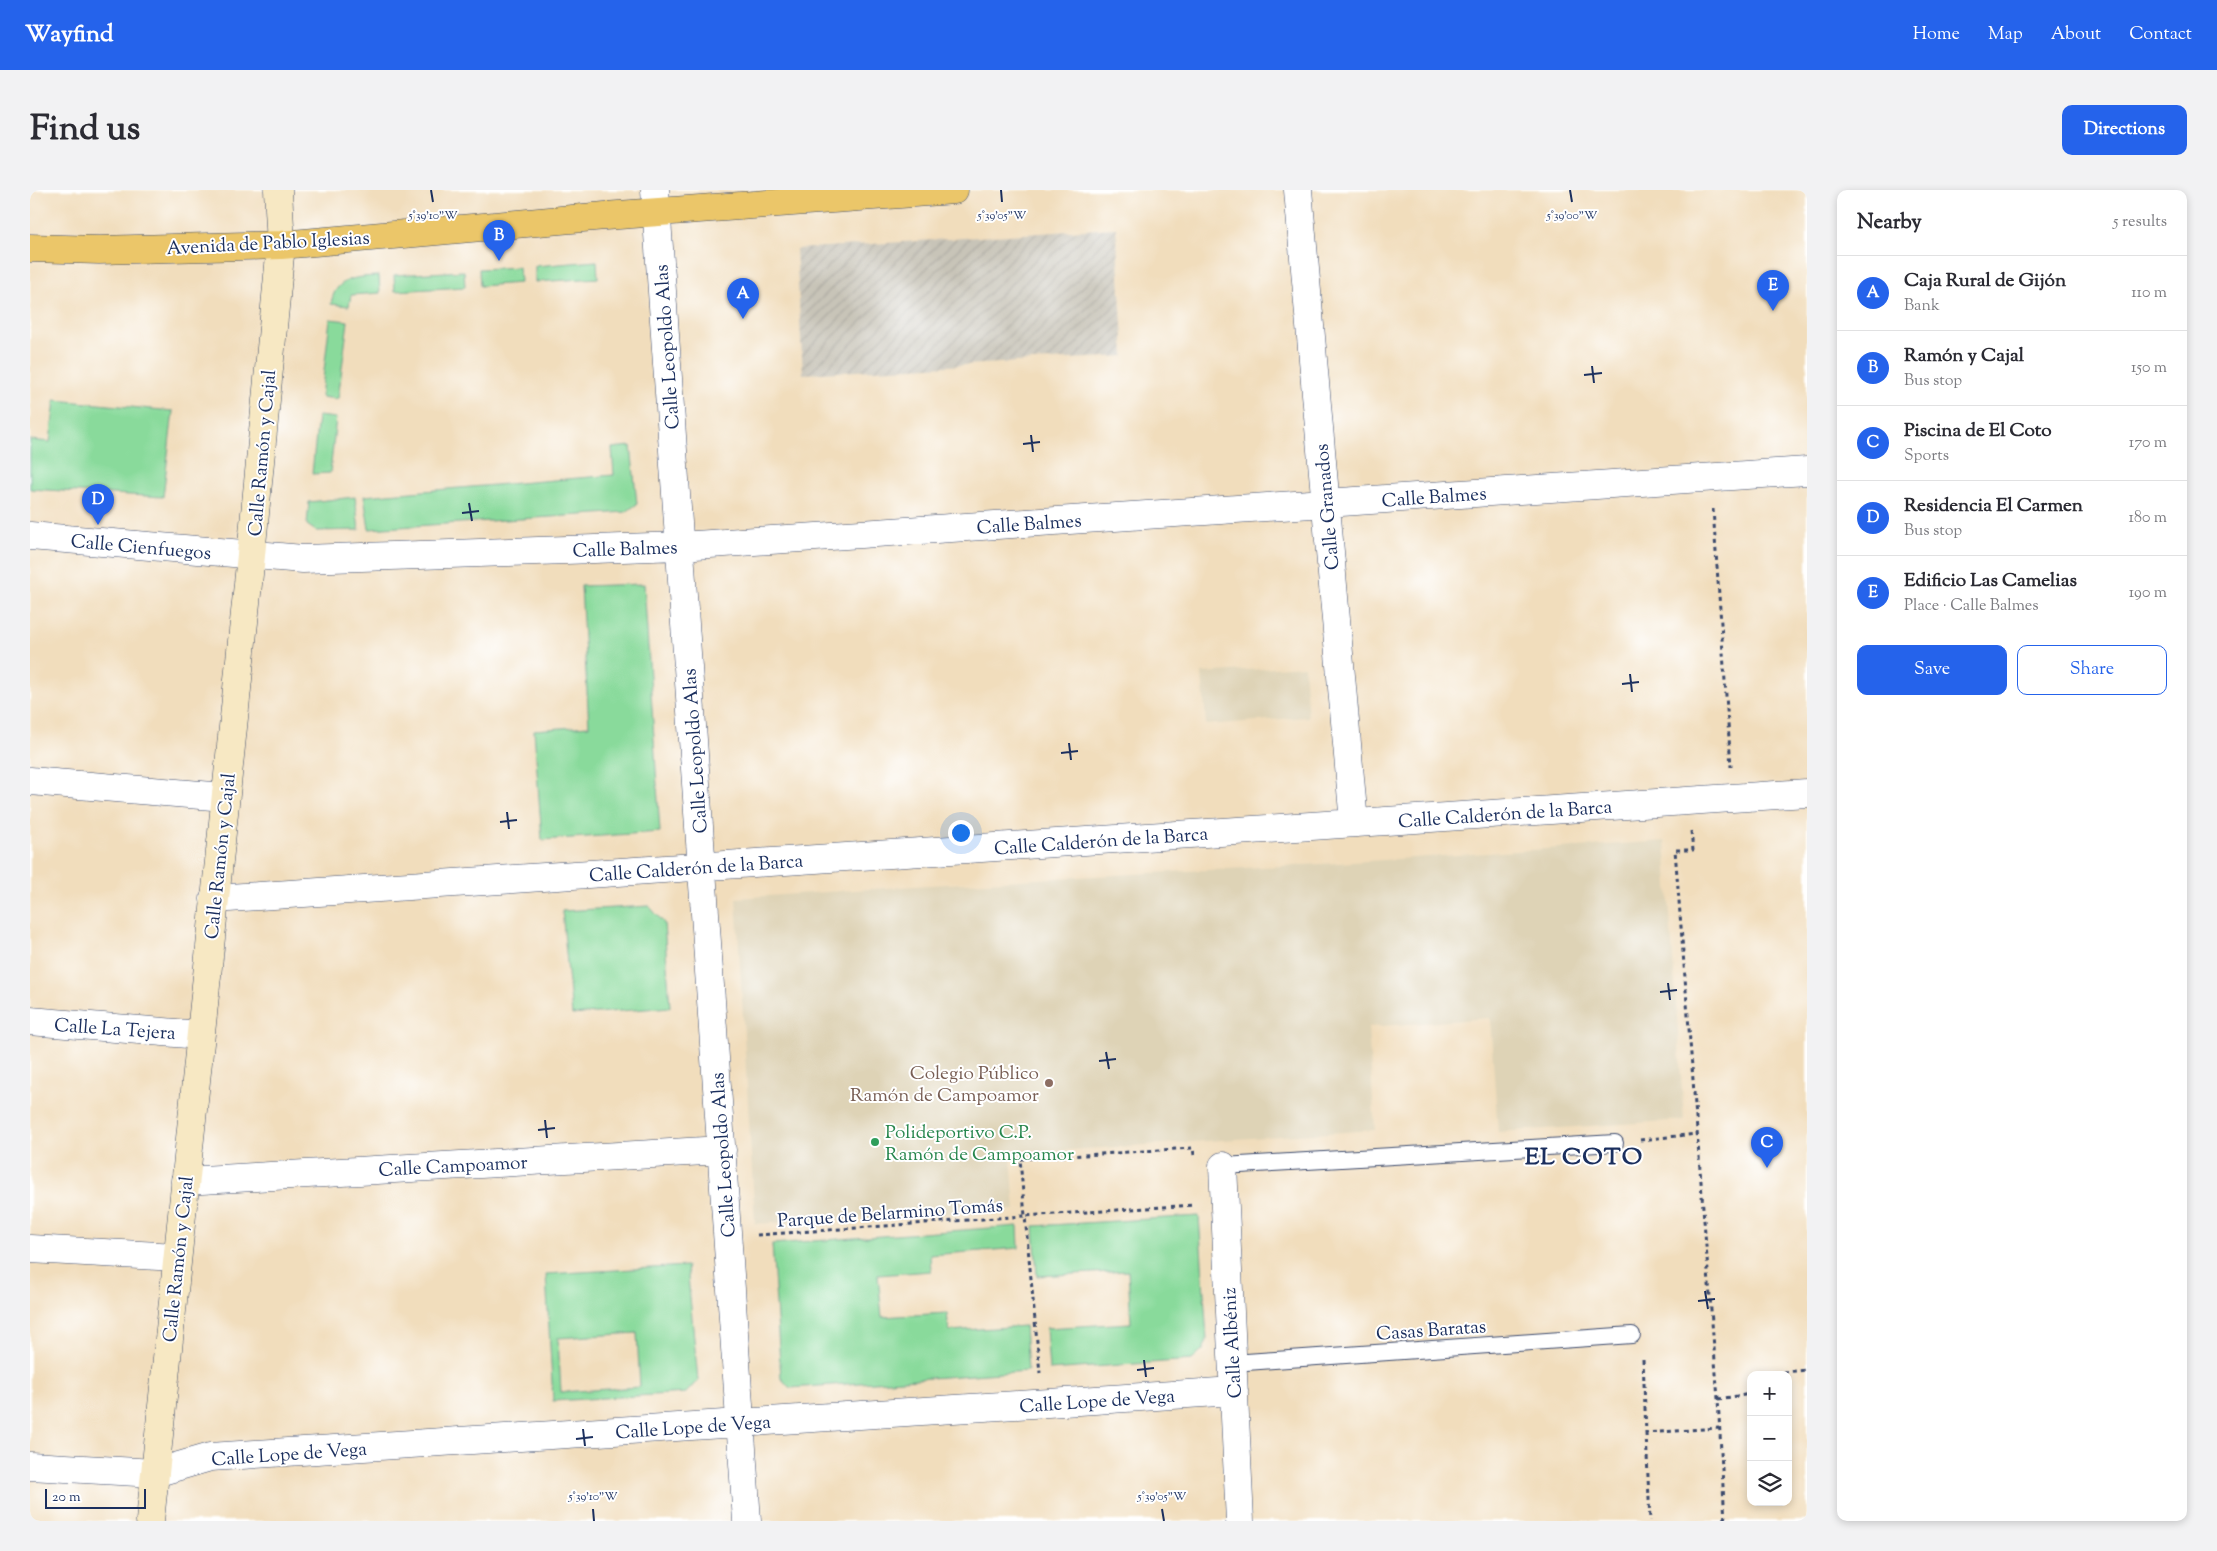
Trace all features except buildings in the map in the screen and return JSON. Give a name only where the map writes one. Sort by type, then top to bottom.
[{"type":"main road","name":"Calle Ramón y Cajal","points":[[150,1521],[251,555],[281,245],[278,190]]},
{"type":"main road","name":"Avenida de Pablo Iglesias","points":[[30,248],[99,250],[281,245],[656,201],[954,190]]},
{"type":"street","name":"Calle Granados","points":[[1298,190],[1354,823]]},
{"type":"street","name":"Calle Leopoldo Alas","points":[[656,201],[747,1521]]},
{"type":"street","name":"Calle Balmes","points":[[251,555],[303,559],[680,546],[1807,471]]},
{"type":"street","name":"Calle Cienfuegos","points":[[30,536],[251,555]]},
{"type":"street","points":[[30,781],[225,797]]},
{"type":"street","name":"Calle Calderón de la Barca","points":[[214,899],[1807,793]]},
{"type":"street","name":"Calle La Tejera","points":[[30,1021],[200,1035]]},
{"type":"street","name":"Calle Campoamor","points":[[185,1181],[722,1150]]},
{"type":"street","name":"Calle Albéniz","points":[[1223,1166],[1240,1521]]},
{"type":"street","points":[[30,1249],[177,1257]]},
{"type":"street","name":"Calle Lope de Vega","points":[[30,1466],[154,1473],[210,1457],[1234,1391]]},
{"type":"lane","points":[[1223,1166],[1615,1143]]},
{"type":"lane","name":"Casas Baratas","points":[[1232,1363],[1632,1335]]},
{"type":"path","points":[[1712,506],[1734,798]]},
{"type":"path","points":[[1691,831],[1693,850],[1675,850],[1718,1399],[1725,1521],[1717,1521]]},
{"type":"path","points":[[1615,1143],[1696,1134]]},
{"type":"path","name":"Parque de Belarmino Tomás","points":[[1042,1403],[1020,1160],[1193,1148],[1194,1158]]},
{"type":"path","name":"Parque de Belarmino Tomás","points":[[756,1235],[1198,1205]]},
{"type":"path","points":[[1632,1335],[1641,1334],[1650,1521]]},
{"type":"path","points":[[1792,1371],[1807,1370]]},
{"type":"path","points":[[1718,1399],[1747,1395]]},
{"type":"path","points":[[1646,1433],[1719,1428]]},
{"type":"shaded area","points":[[1116,228],[1124,356],[803,374],[796,249]]},
{"type":"shaded area","points":[[1304,666],[1308,717],[1206,725],[1202,673]]},
{"type":"shaded area","name":"Colegio Público Ramón de Campoamor","points":[[1665,841],[1684,1120],[1498,1132],[1490,1018],[1368,1027],[1375,1130],[1011,1154],[1015,1210],[755,1224],[736,898],[930,885],[1338,863]]},
{"type":"green space","points":[[597,261],[598,278],[535,282],[535,266]]},
{"type":"green space","points":[[519,267],[520,283],[480,286],[479,269]]},
{"type":"green space","points":[[464,271],[465,287],[395,291],[394,275]]},
{"type":"green space","points":[[379,276],[380,293],[351,295],[349,306],[331,304],[337,288],[348,280]]},
{"type":"green space","points":[[330,319],[348,321],[338,399],[321,397]]},
{"type":"green space","points":[[55,400],[173,411],[163,497],[30,489],[30,440],[50,442]]},
{"type":"green space","points":[[318,416],[336,418],[330,473],[312,474]]},
{"type":"green space","points":[[631,446],[637,504],[626,512],[369,529],[364,496],[614,475],[612,448]]},
{"type":"green space","points":[[355,497],[359,530],[316,531],[307,525],[309,502]]},
{"type":"green space","points":[[644,584],[660,832],[542,840],[534,730],[589,726],[581,586]]},
{"type":"green space","points":[[649,906],[664,923],[670,1007],[572,1015],[562,911]]},
{"type":"green space","points":[[1199,1216],[1207,1340],[1203,1350],[1192,1360],[1049,1370],[1046,1328],[1131,1323],[1128,1271],[1037,1276],[1034,1226]]},
{"type":"green space","points":[[1018,1226],[1019,1248],[930,1255],[931,1271],[878,1275],[882,1317],[947,1313],[949,1331],[1025,1326],[1028,1371],[790,1388],[781,1378],[772,1244]]},
{"type":"green space","points":[[687,1266],[698,1380],[686,1393],[553,1401],[546,1274]],"holes":[[[637,1333],[640,1387],[561,1392],[558,1338]]]},
{"type":"place","name":"Ramón y Cajal","points":[[499,261]]},
{"type":"place","name":"Edificio Las Camelias","points":[[1773,311]]},
{"type":"place","name":"Caja Rural de Gijón","points":[[743,319]]},
{"type":"place","name":"Residencia El Carmen","points":[[98,525]]},
{"type":"place","name":"Colegio Público Ramón de Campoamor","points":[[1049,1083]]},
{"type":"place","name":"Polideportivo C.P. Ramón de Campoamor","points":[[875,1142]]},
{"type":"place","name":"Piscina de El Coto","points":[[1767,1168]]},
{"type":"district","name":"EL COTO","points":[[1584,1156]]}]
